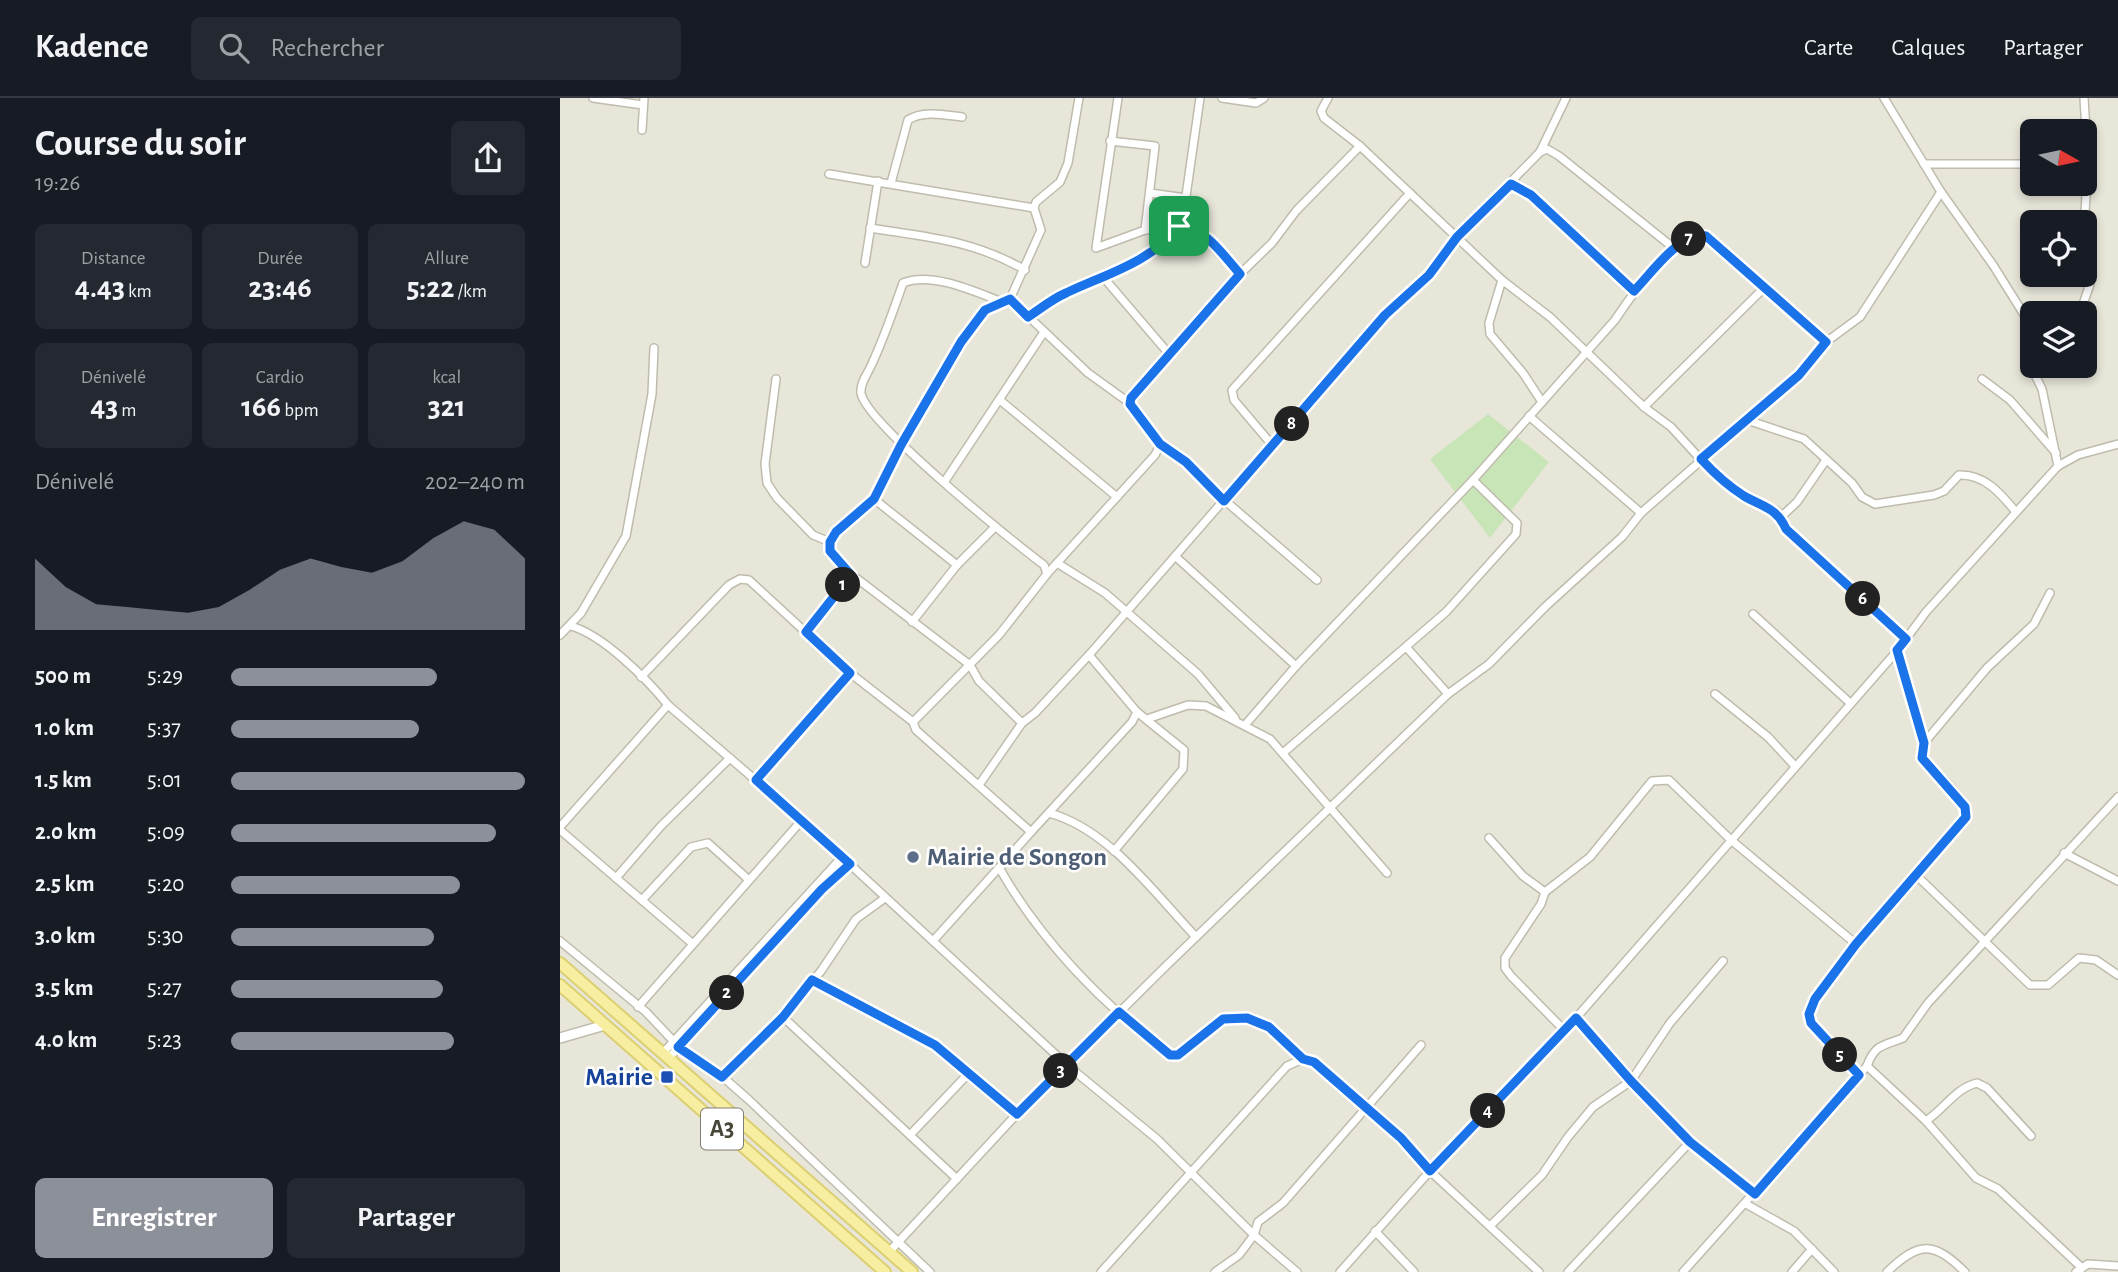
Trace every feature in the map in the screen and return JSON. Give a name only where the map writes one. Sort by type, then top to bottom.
[{"type":"main road","name":"A3","points":[[560,963],[889,1252],[904,1270]]},
{"type":"main road","name":"A3","points":[[560,985],[885,1272]]},
{"type":"street","points":[[593,98],[644,102],[642,130]]},
{"type":"street","points":[[1022,723],[979,681],[970,665],[851,575],[830,551],[830,542],[836,532],[874,499],[901,445],[961,342],[985,310],[1006,301],[1025,270],[1041,230],[1034,208],[1036,202],[1060,182],[1068,163],[1079,98]]},
{"type":"street","points":[[1118,98],[1096,248],[1103,248],[1145,230],[1179,226],[1194,228],[1206,237],[1240,274]]},
{"type":"street","points":[[1028,317],[1064,294],[1104,278],[1164,246],[1179,226],[1186,198],[1200,98]]},
{"type":"street","points":[[1222,98],[1256,103],[1265,98]]},
{"type":"street","points":[[1328,98],[1321,111],[1324,118],[1360,146],[1502,280],[1550,317],[1644,407],[1671,427],[1716,475],[1744,495],[1777,511],[1786,529],[1906,639]]},
{"type":"street","points":[[979,785],[1022,723],[1035,713],[1089,655],[1385,315],[1429,275],[1457,237],[1540,152],[1566,98]]},
{"type":"street","points":[[1884,98],[1941,192],[2020,306]]},
{"type":"street","points":[[2084,98],[2085,119]]},
{"type":"street","points":[[891,183],[904,126],[908,120],[915,115],[931,114],[962,117]]},
{"type":"street","points":[[1110,141],[1155,146],[1145,230]]},
{"type":"street","points":[[1130,404],[1131,398],[1240,274],[1272,243],[1296,211],[1360,146]]},
{"type":"street","points":[[1540,152],[1547,149],[1559,156],[1675,249]]},
{"type":"street","points":[[1924,164],[2020,164]]},
{"type":"street","points":[[829,174],[1034,208]]},
{"type":"street","points":[[865,263],[878,181]]},
{"type":"street","points":[[1511,184],[1531,195],[1634,291]]},
{"type":"street","points":[[1273,446],[1234,400],[1232,390],[1409,192]]},
{"type":"street","points":[[889,1252],[1017,1114],[1329,807],[1448,694],[1489,664],[1545,607],[1622,537],[1641,513],[1799,375],[1826,342],[1860,317],[1941,192]]},
{"type":"street","points":[[1150,193],[1186,198]]},
{"type":"street","points":[[870,228],[969,244],[988,250],[1025,270]]},
{"type":"street","points":[[1245,725],[1296,666],[1473,480],[1615,320],[1634,291],[1675,249],[1697,235],[1706,236],[1826,342]]},
{"type":"street","points":[[1104,278],[1169,354]]},
{"type":"street","points":[[1047,574],[1044,565],[994,528],[945,481],[901,445],[865,403],[861,393],[862,383],[881,344],[903,283],[910,280],[932,281],[1006,301],[1028,317],[1088,373],[1130,404],[1160,444],[1186,462],[1224,501],[1317,580]]},
{"type":"street","points":[[1502,280],[1489,323],[1490,334],[1523,373],[1542,402]]},
{"type":"street","points":[[1644,407],[1764,288]]},
{"type":"street","points":[[945,481],[1001,401],[1044,332]]},
{"type":"street","points":[[560,635],[581,614],[626,536],[652,394],[654,348]]},
{"type":"street","points":[[2037,378],[2042,389],[2059,466]]},
{"type":"street","points":[[776,379],[765,464],[767,483],[777,498],[813,535],[830,542]]},
{"type":"street","points":[[1982,379],[2010,400],[2041,433],[2056,454]]},
{"type":"street","points":[[1001,401],[1117,497]]},
{"type":"street","points":[[1530,416],[1641,513]]},
{"type":"street","points":[[1747,420],[1804,439],[1852,483],[1862,497],[1875,504],[1934,495],[1944,491],[1959,475],[1970,475],[2000,492],[2016,512]]},
{"type":"street","points":[[913,722],[999,635],[1047,574],[1155,455],[1160,444]]},
{"type":"street","points":[[1340,1272],[1430,1171],[1576,1018],[1849,702],[2059,466],[2078,455],[2118,444]]},
{"type":"street","points":[[1781,517],[1797,502],[1826,460]]},
{"type":"street","points":[[1283,753],[1446,612],[1518,528],[1517,523],[1473,480]]},
{"type":"street","points":[[874,499],[957,565]]},
{"type":"street","points":[[912,622],[957,565],[994,528]]},
{"type":"street","points":[[1175,556],[1296,666]]},
{"type":"street","points":[[1057,563],[1105,593],[1198,674],[1236,720]]},
{"type":"street","points":[[806,632],[851,575]]},
{"type":"street","points":[[641,677],[729,585],[740,579],[749,580],[850,673],[913,722],[916,730],[1031,832]]},
{"type":"street","points":[[1924,743],[1987,668],[2034,624],[2050,593]]},
{"type":"street","points":[[1753,614],[1849,702]]},
{"type":"street","points":[[570,626],[602,643],[668,705],[802,820],[1067,1065],[1192,1172],[1254,1236],[1297,1272]]},
{"type":"street","points":[[1407,648],[1448,694]]},
{"type":"street","points":[[1859,1075],[1811,1023],[1809,1014],[1815,999],[1856,944],[1966,817],[1965,807],[1954,792],[1922,758],[1924,743],[1897,650]]},
{"type":"street","points":[[1089,655],[1137,712],[1184,750],[1182,769],[1114,851]]},
{"type":"street","points":[[756,780],[850,673]]},
{"type":"street","points":[[1715,694],[1768,737],[1794,765]]},
{"type":"street","points":[[668,705],[560,828],[693,944]]},
{"type":"street","points":[[1147,719],[1188,705],[1206,706],[1270,739],[1387,873]]},
{"type":"street","points":[[933,941],[1132,722],[1137,712]]},
{"type":"street","points":[[616,878],[669,818],[730,758]]},
{"type":"street","points":[[1564,1030],[1505,968],[1506,958],[1541,904],[1545,892],[1590,857],[1652,781],[1668,780],[1731,840],[1856,944]]},
{"type":"street","points":[[1684,1272],[1867,1066],[1873,1051],[1879,1045],[1903,1038],[1928,1003],[2118,797]]},
{"type":"street","points":[[1049,813],[1072,819],[1114,851],[1196,937]]},
{"type":"street","points":[[638,1007],[802,820]]},
{"type":"street","points":[[1489,838],[1523,876],[1545,892]]},
{"type":"street","points":[[642,900],[691,846],[701,843],[708,843],[749,880]]},
{"type":"street","points":[[2064,853],[2118,881]]},
{"type":"street","points":[[676,1044],[842,857]]},
{"type":"street","points":[[665,1056],[822,889],[850,864]]},
{"type":"street","points":[[1000,869],[1027,913],[1119,1012],[1170,1055],[1178,1055],[1223,1019],[1247,1018],[1269,1027],[1303,1059],[1314,1062],[1418,1153],[1430,1171],[1539,1272]]},
{"type":"street","points":[[1917,876],[2031,985],[2048,985],[2080,958],[2096,960],[2118,975]]},
{"type":"street","points":[[722,1077],[783,1017],[856,919],[885,898]]},
{"type":"street","points":[[560,941],[638,1007],[676,1044],[749,1100],[930,1272]]},
{"type":"street","points":[[1491,1225],[1542,1175],[1593,1107],[1631,1081],[1670,1023],[1723,961]]},
{"type":"street","points":[[812,980],[935,1045],[1017,1114]]},
{"type":"street","points":[[783,1017],[957,1179]]},
{"type":"street","points":[[1576,1018],[1631,1081],[1690,1142],[1755,1194]]},
{"type":"street","points":[[560,1038],[606,1025]]},
{"type":"street","points":[[1215,1272],[1239,1255],[1254,1236],[1258,1222],[1283,1203],[1421,1045]]},
{"type":"street","points":[[1101,1272],[1287,1066],[1303,1059]]},
{"type":"street","points":[[1867,1066],[1926,1121],[1976,1178],[1998,1189],[2079,1270],[2088,1264],[2118,1266]]},
{"type":"street","points":[[910,1135],[968,1074]]},
{"type":"street","points":[[1926,1121],[1943,1110],[1967,1085],[1977,1083],[1987,1088],[2031,1136]]},
{"type":"street","points":[[1568,1272],[1690,1142]]},
{"type":"street","points":[[1746,1204],[1794,1231],[1834,1272]]},
{"type":"street","points":[[1375,1231],[1414,1272]]},
{"type":"street","points":[[1887,1272],[1915,1251],[1929,1247],[1945,1252],[1965,1272]]},
{"type":"street","points":[[1792,1272],[1812,1249]]},
{"type":"shaded area","points":[[560,98],[2118,98],[2118,1272],[560,1272]]},
{"type":"green space","points":[[1488,414],[1549,462],[1490,538],[1430,459]]},
{"type":"place","name":"Mairie de Songon","points":[[913,857]]},
{"type":"place","name":"Mairie","points":[[667,1077]]},
{"type":"route","points":[[1511,184],[1531,195],[1634,291],[1682,242],[1697,235],[1706,236],[1826,342],[1799,375],[1701,459],[1716,475],[1744,495],[1777,511],[1786,529],[1906,639],[1897,650],[1924,743],[1922,758],[1954,792],[1965,807],[1966,817],[1856,944],[1815,999],[1809,1014],[1811,1023],[1859,1075],[1755,1194],[1690,1142],[1631,1081],[1576,1018],[1430,1171],[1418,1153],[1384,1121],[1364,1108],[1314,1062],[1303,1059],[1269,1027],[1247,1018],[1223,1019],[1210,1026],[1178,1055],[1170,1055],[1119,1012],[1017,1114],[935,1045],[812,980],[783,1017],[722,1077],[678,1047],[822,889],[850,864],[756,780],[850,673],[806,632],[851,575],[830,551],[830,542],[836,532],[874,499],[901,445],[961,342],[985,310],[1010,299],[1028,317],[1064,294],[1104,278],[1164,246],[1179,226],[1194,228],[1206,237],[1240,274],[1131,398],[1130,404],[1160,444],[1186,462],[1200,480],[1224,501],[1385,315],[1429,275],[1457,237],[1511,184]]}]
